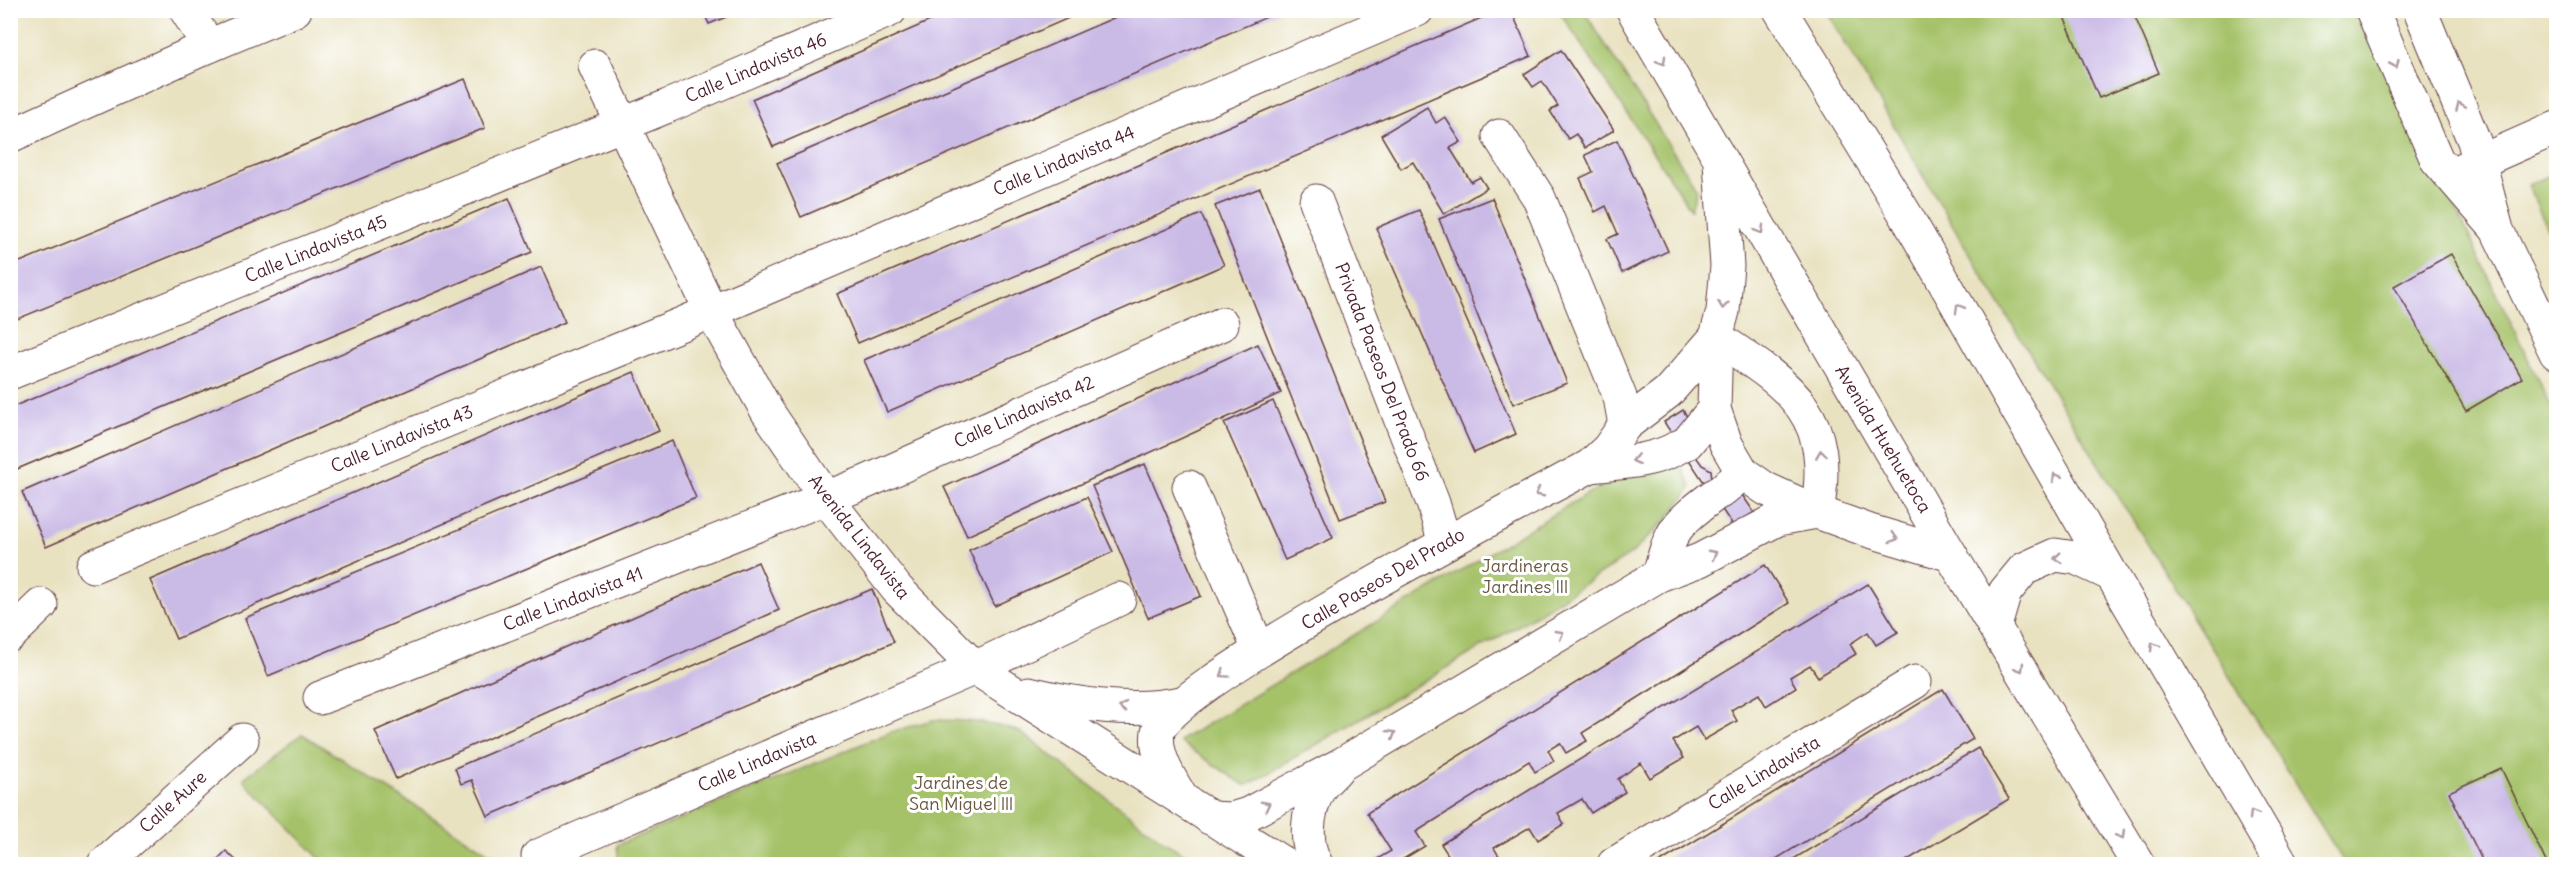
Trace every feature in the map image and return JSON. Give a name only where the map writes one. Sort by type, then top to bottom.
[{"type":"street","points":[[186,10],[209,46]]},
{"type":"street","points":[[10,136],[294,10]]},
{"type":"street","name":"Calle Lindavista 46","points":[[621,124],[890,10]]},
{"type":"street","name":"Calle Lindavista 44","points":[[711,311],[1417,10]]},
{"type":"street","name":"Avenida Huehuetoca","points":[[1633,10],[1720,163],[1951,555],[2138,864]]},
{"type":"street","points":[[1780,10],[1907,216],[2112,575],[2282,864]]},
{"type":"street","points":[[2372,10],[2437,160],[2497,230]]},
{"type":"street","points":[[2420,10],[2481,161],[2497,230],[2556,353]]},
{"type":"street","name":"Avenida Lindavista","points":[[596,66],[621,124],[711,311],[767,411],[826,498],[897,589],[975,668],[1284,864]]},
{"type":"street","name":"Calle Lindavista 45","points":[[10,373],[621,124]]},
{"type":"street","points":[[2449,175],[2556,128]]},
{"type":"street","points":[[1499,136],[1539,198],[1620,397],[1626,425]]},
{"type":"street","name":"Calle Paseos Del Prado","points":[[1590,466],[1627,462],[1671,452],[1683,445],[1714,410],[1716,337],[1723,310],[1727,266],[1720,163]]},
{"type":"street","name":"Privada Paseos Del Prado 66","points":[[1316,201],[1432,503],[1445,543]]},
{"type":"street","name":"Calle Lindavista 43","points":[[93,566],[711,311]]},
{"type":"street","name":"Calle Lindavista 42","points":[[826,498],[1222,324]]},
{"type":"street","points":[[1716,337],[1781,382],[1802,405],[1816,430],[1822,456],[1822,482],[1817,512]]},
{"type":"street","name":"Calle Paseos Del Prado","points":[[1182,800],[1158,750],[1158,730],[1168,714],[1259,650],[1445,543],[1590,466],[1608,449],[1626,425],[1668,392],[1716,337]]},
{"type":"street","points":[[1714,410],[1726,444],[1726,487]]},
{"type":"street","points":[[1189,487],[1259,650]]},
{"type":"street","points":[[1659,575],[1668,540],[1677,526],[1726,487],[1766,489],[1817,512],[1870,531],[1951,555]]},
{"type":"street","name":"Calle Lindavista 41","points":[[320,698],[826,498]]},
{"type":"street","points":[[1210,818],[1232,819],[1248,814],[1342,764],[1659,575],[1700,560],[1778,519],[1817,512]]},
{"type":"street","points":[[1995,626],[2005,592],[2025,569],[2055,555],[2076,558],[2112,575]]},
{"type":"street","name":"Calle Lindavista","points":[[538,856],[975,668],[1119,599]]},
{"type":"street","points":[[10,635],[41,605]]},
{"type":"street","name":"Calle Lindavista","points":[[1614,864],[1915,682]]},
{"type":"street","name":"Calle Paseos Del Prado","points":[[1009,689],[1086,705],[1126,708],[1162,707],[1182,703]]},
{"type":"street","name":"Calle Aure","points":[[104,864],[242,740]]},
{"type":"street","points":[[1316,864],[1311,855],[1308,821],[1318,789],[1342,764]]},
{"type":"green space","points":[[1559,11],[1584,11],[1697,189],[1691,210]]},
{"type":"green space","points":[[1826,11],[2361,11],[2556,417],[2556,864],[2345,864],[1994,295]]},
{"type":"green space","points":[[2556,173],[2556,248],[2528,185]]},
{"type":"green space","name":"Jardineras Jardines lll","points":[[1671,466],[1683,469],[1691,488],[1667,519],[1631,554],[1531,618],[1248,785],[1244,785],[1180,742],[1592,491],[1626,477]]},
{"type":"green space","name":"Jardines de San Miguel lll","points":[[933,720],[977,722],[1020,732],[1166,843],[1201,864],[619,864],[617,845],[891,732]]},
{"type":"green space","points":[[302,734],[506,864],[325,864],[244,781],[244,778]]},
{"type":"building","points":[[955,10],[1087,10],[773,147],[752,99]]},
{"type":"building","points":[[1132,10],[1283,10],[801,217],[777,163]]},
{"type":"building","points":[[1500,10],[1511,10],[1531,56],[858,343],[837,294]]},
{"type":"building","points":[[2061,10],[2132,10],[2159,73],[2099,98]]},
{"type":"building","points":[[703,11],[741,11],[709,24]]},
{"type":"building","points":[[1561,50],[1614,130],[1585,148],[1576,134],[1568,139],[1550,111],[1558,106],[1542,81],[1533,87],[1524,74]]},
{"type":"building","points":[[465,79],[485,128],[10,322],[10,266]]},
{"type":"building","points":[[1427,107],[1436,123],[1445,117],[1461,142],[1450,148],[1471,182],[1480,177],[1487,188],[1444,214],[1413,162],[1401,169],[1381,135]]},
{"type":"building","points":[[1617,140],[1668,251],[1622,273],[1607,239],[1618,234],[1606,206],[1595,212],[1580,178],[1593,172],[1585,155]]},
{"type":"building","points":[[1260,188],[1385,502],[1340,519],[1215,206]]},
{"type":"building","points":[[509,198],[532,252],[10,472],[10,408]]},
{"type":"building","points":[[1492,198],[1567,383],[1513,404],[1439,219]]},
{"type":"building","points":[[1419,210],[1516,434],[1474,453],[1376,228]]},
{"type":"building","points":[[1201,214],[1224,265],[887,412],[864,360]]},
{"type":"building","points":[[2451,254],[2522,378],[2466,411],[2394,286]]},
{"type":"building","points":[[541,267],[565,322],[46,547],[22,492]]},
{"type":"building","points":[[1258,344],[1281,393],[967,536],[944,487]]},
{"type":"building","points":[[634,372],[659,431],[176,639],[150,580]]},
{"type":"building","points":[[1273,401],[1333,538],[1285,560],[1224,423]]},
{"type":"building","points":[[1683,410],[1695,430],[1685,441],[1702,465],[1711,470],[1712,480],[1738,489],[1754,512],[1733,526],[1664,422]]},
{"type":"building","points":[[672,441],[696,498],[268,676],[245,618]]},
{"type":"building","points":[[1145,464],[1201,596],[1148,618],[1092,486]]},
{"type":"building","points":[[1087,497],[1113,552],[995,606],[969,550]]},
{"type":"building","points":[[758,562],[779,610],[396,779],[375,731]]},
{"type":"building","points":[[1765,565],[1789,603],[1582,733],[1587,741],[1566,753],[1560,743],[1548,750],[1554,761],[1535,772],[1529,761],[1416,832],[1425,846],[1395,864],[1373,864],[1372,862],[1391,851],[1367,813]]},
{"type":"building","points":[[1868,584],[1898,632],[1876,645],[1868,632],[1850,644],[1856,654],[1818,677],[1810,665],[1790,677],[1796,687],[1766,706],[1759,694],[1731,710],[1737,721],[1704,740],[1696,727],[1673,741],[1684,758],[1650,778],[1641,763],[1618,779],[1625,792],[1591,813],[1582,799],[1558,813],[1564,824],[1538,840],[1530,827],[1494,848],[1502,861],[1495,864],[1454,864],[1441,844]]},
{"type":"building","points":[[872,589],[894,642],[488,816],[472,780],[461,784],[455,768]]},
{"type":"building","points":[[1943,689],[1973,739],[1768,864],[1657,864]]},
{"type":"building","points":[[1978,748],[2009,799],[1901,864],[1785,864]]},
{"type":"building","points":[[2501,768],[2547,864],[2484,864],[2449,792]]},
{"type":"building","points":[[226,851],[240,864],[213,864]]}]
